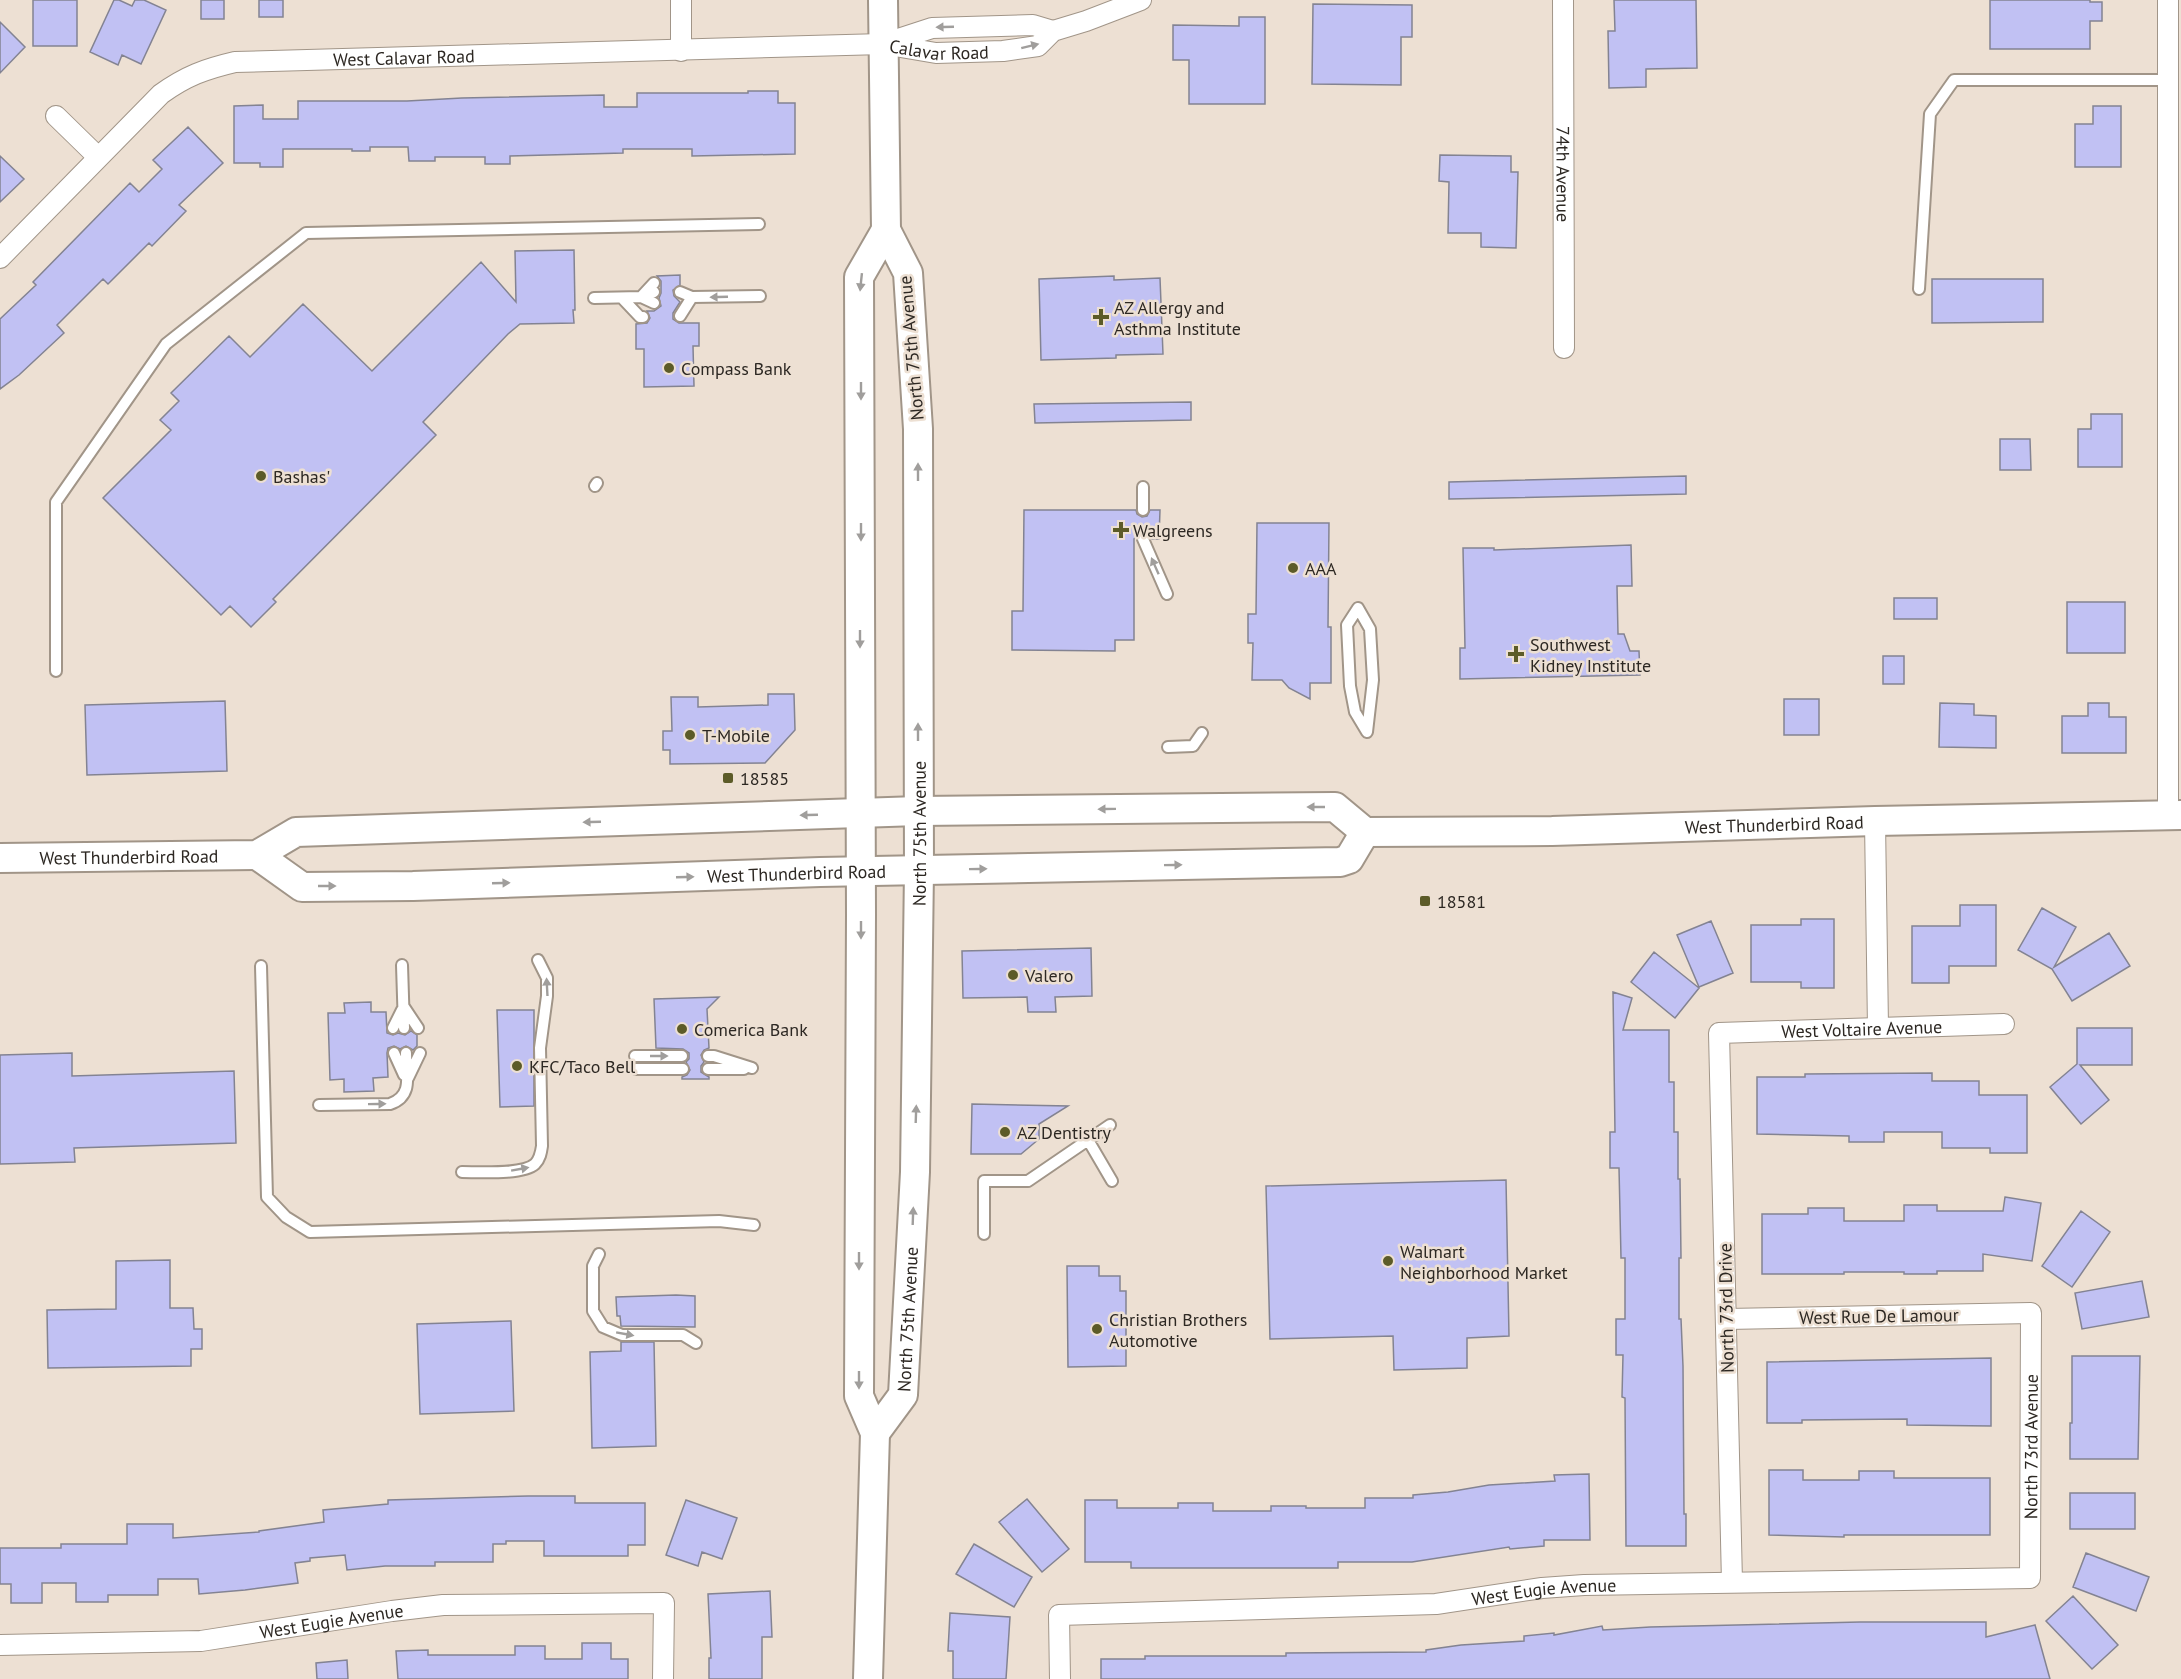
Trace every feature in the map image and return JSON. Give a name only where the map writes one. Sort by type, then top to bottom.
[{"type":"main road","name":"North 75th Avenue","points":[[876,1433],[903,1395],[915,1172],[919,870],[918,429],[908,273],[886,230],[883,0]]},
{"type":"main road","name":"North 75th Avenue","points":[[868,1679],[876,1433],[859,1396],[860,277],[886,230]]},
{"type":"main road","name":"West Thunderbird Road","points":[[0,858],[257,855],[296,832],[860,813],[1335,807],[1365,832],[1552,831],[1875,821],[2174,816]]},
{"type":"main road","name":"West Thunderbird Road","points":[[257,855],[302,887],[413,886],[861,871],[1344,861],[1349,859],[1365,832]]},
{"type":"street","points":[[681,0],[681,51]]},
{"type":"street","name":"74th Avenue","points":[[1563,0],[1564,348]]},
{"type":"street","points":[[2168,0],[2168,80],[2174,162],[2174,816]]},
{"type":"street","name":"Calavar Road","points":[[884,44],[936,53],[1033,25],[1053,31],[1134,2]]},
{"type":"street","name":"West Calavar Road","points":[[0,258],[161,94],[180,80],[202,70],[235,62],[884,44]]},
{"type":"street","points":[[56,116],[98,157]]},
{"type":"street","points":[[1875,821],[1878,1028]]},
{"type":"street","name":"West Voltaire Avenue","points":[[1719,1033],[2004,1024]]},
{"type":"street","name":"North 73rd Drive","points":[[1719,1033],[1732,1582]]},
{"type":"street","name":"West Rue De Lamour","points":[[1726,1320],[2031,1313]]},
{"type":"street","name":"North 73rd Avenue","points":[[2030,1578],[2031,1313]]},
{"type":"street","name":"West Eugie Avenue","points":[[1060,1679],[1059,1615],[1436,1604],[1563,1587],[2030,1578]]},
{"type":"street","name":"West Eugie Avenue","points":[[0,1645],[201,1641],[443,1605],[664,1603],[663,1679]]},
{"type":"lane","points":[[1919,289],[1930,114],[1954,80],[2168,80]]},
{"type":"lane","points":[[56,671],[56,502],[166,344],[306,233],[759,224]]},
{"type":"lane","points":[[680,292],[692,297],[760,296]]},
{"type":"lane","points":[[594,298],[641,297],[654,293],[641,297]]},
{"type":"lane","points":[[680,316],[692,297]]},
{"type":"lane","points":[[622,298],[640,317],[643,317]]},
{"type":"lane","points":[[1143,487],[1143,510]]},
{"type":"lane","points":[[1143,539],[1167,594]]},
{"type":"lane","points":[[1358,608],[1370,628],[1373,680],[1367,732],[1355,712],[1350,686],[1347,625],[1358,608]]},
{"type":"lane","points":[[1168,747],[1193,746],[1202,733]]},
{"type":"lane","points":[[462,1172],[525,1170],[535,1165],[540,1157],[542,1146],[540,1048],[547,978],[538,960]]},
{"type":"lane","points":[[399,1028],[404,1006],[402,965]]},
{"type":"lane","points":[[261,966],[267,1197],[286,1217],[309,1232],[719,1221],[754,1225]]},
{"type":"lane","points":[[404,1006],[418,1028]]},
{"type":"lane","points":[[319,1105],[390,1104],[401,1100],[407,1092],[400,1053]]},
{"type":"lane","points":[[406,1081],[420,1053]]},
{"type":"lane","points":[[635,1056],[682,1056]]},
{"type":"lane","points":[[708,1056],[752,1068],[708,1069]]},
{"type":"lane","points":[[636,1069],[683,1069]]},
{"type":"lane","points":[[984,1234],[984,1181],[1028,1180],[1110,1125]]},
{"type":"lane","points":[[1088,1140],[1113,1180]]},
{"type":"lane","points":[[599,1254],[593,1266],[593,1311],[603,1327],[622,1335],[683,1335],[696,1343]]},
{"type":"building","points":[[33,0],[77,0],[77,46],[33,46]]},
{"type":"building","points":[[114,0],[132,6],[135,0],[144,0],[166,10],[141,64],[122,55],[118,65],[90,52]]},
{"type":"building","points":[[201,0],[224,0],[224,19],[201,19]]},
{"type":"building","points":[[259,0],[283,0],[283,17],[259,17]]},
{"type":"building","points":[[1614,0],[1696,0],[1697,68],[1646,69],[1646,87],[1609,88],[1608,31],[1615,31]]},
{"type":"building","points":[[1990,0],[2102,2],[2102,21],[2090,21],[2090,49],[1990,49]]},
{"type":"building","points":[[1313,4],[1412,5],[1412,37],[1401,37],[1401,85],[1312,84]]},
{"type":"building","points":[[1239,17],[1265,17],[1265,104],[1189,104],[1189,60],[1173,60],[1173,25],[1239,26]]},
{"type":"building","points":[[0,22],[25,47],[0,73]]},
{"type":"building","points":[[748,91],[778,91],[778,103],[795,103],[795,154],[692,156],[692,149],[623,149],[623,153],[510,156],[510,164],[485,164],[485,157],[435,157],[435,161],[409,161],[408,147],[370,147],[370,151],[283,149],[283,167],[260,167],[260,163],[234,163],[234,106],[263,105],[263,119],[298,119],[298,101],[407,101],[604,95],[604,107],[637,107],[637,93],[748,93]]},
{"type":"building","points":[[2093,106],[2121,106],[2121,167],[2075,167],[2075,124],[2093,124]]},
{"type":"building","points":[[188,127],[223,163],[179,205],[186,211],[152,246],[149,243],[108,284],[103,279],[57,325],[64,333],[19,375],[0,389],[0,319],[36,285],[33,282],[130,183],[139,192],[162,169],[153,160]]},
{"type":"building","points":[[1440,155],[1511,156],[1511,172],[1518,172],[1516,248],[1481,247],[1481,233],[1448,233],[1449,182],[1439,181]]},
{"type":"building","points":[[0,156],[24,179],[0,202]]},
{"type":"building","name":"Bashas'","points":[[574,250],[574,323],[520,324],[508,334],[423,422],[436,435],[273,599],[276,602],[251,627],[230,606],[221,615],[103,498],[171,430],[160,420],[179,401],[171,393],[229,336],[250,357],[303,304],[372,371],[481,262],[516,302],[515,251]]},
{"type":"building","name":"Compass Bank","points":[[680,275],[680,285],[673,290],[674,296],[680,302],[673,313],[673,319],[679,323],[699,323],[699,346],[693,346],[694,386],[644,387],[644,349],[636,349],[636,324],[647,323],[650,318],[647,311],[654,311],[661,306],[659,298],[661,281],[657,276]]},
{"type":"building","name":"AZ Allergy and Asthma Institute","points":[[1114,276],[1114,280],[1160,278],[1163,354],[1041,360],[1039,279]]},
{"type":"building","points":[[1932,279],[2043,279],[2043,322],[1932,323]]},
{"type":"building","points":[[1191,402],[1191,420],[1035,423],[1034,404]]},
{"type":"building","points":[[2091,414],[2122,414],[2122,467],[2078,467],[2078,429],[2091,429]]},
{"type":"building","points":[[2000,439],[2030,439],[2031,470],[2000,470]]},
{"type":"building","points":[[1686,476],[1686,494],[1449,499],[1449,482]]},
{"type":"building","name":"Walgreens","points":[[1024,510],[1136,510],[1137,514],[1142,517],[1147,516],[1150,510],[1160,510],[1159,539],[1151,539],[1148,533],[1139,532],[1134,539],[1134,640],[1115,640],[1115,651],[1012,650],[1012,611],[1023,611]]},
{"type":"building","name":"AAA","points":[[1257,523],[1329,523],[1328,627],[1331,627],[1331,683],[1310,683],[1310,699],[1289,688],[1282,680],[1252,680],[1253,643],[1248,643],[1248,614],[1256,614]]},
{"type":"building","points":[[1631,545],[1632,586],[1617,586],[1618,634],[1624,634],[1630,651],[1639,651],[1640,675],[1460,679],[1460,648],[1465,648],[1463,548],[1494,548],[1494,550]]},
{"type":"building","points":[[1894,598],[1937,598],[1937,619],[1894,619]]},
{"type":"building","points":[[2067,602],[2125,602],[2125,653],[2067,653]]},
{"type":"building","points":[[1883,656],[1904,656],[1904,684],[1883,684]]},
{"type":"building","points":[[768,694],[794,694],[795,730],[765,763],[670,764],[670,750],[663,750],[663,731],[672,731],[671,697],[698,697],[698,707],[768,705]]},
{"type":"building","points":[[1784,699],[1819,699],[1819,735],[1784,735]]},
{"type":"building","points":[[225,701],[227,771],[87,775],[85,705]]},
{"type":"building","points":[[1940,703],[1974,704],[1974,715],[1996,716],[1996,748],[1939,747]]},
{"type":"building","points":[[2088,703],[2109,703],[2109,717],[2126,717],[2126,753],[2062,753],[2062,716],[2088,716]]},
{"type":"building","points":[[1960,905],[1996,905],[1996,966],[1949,966],[1949,983],[1912,983],[1912,926],[1960,926]]},
{"type":"building","points":[[2042,908],[2076,927],[2054,967],[2109,933],[2130,966],[2072,1001],[2052,969],[2018,950]]},
{"type":"building","points":[[1801,919],[1834,919],[1834,988],[1801,988],[1801,982],[1751,982],[1751,925],[1801,925]]},
{"type":"building","points":[[1711,921],[1733,973],[1699,987],[1677,935]]},
{"type":"building","points":[[1091,948],[1092,996],[1055,997],[1056,1012],[1028,1012],[1027,997],[963,998],[962,951]]},
{"type":"building","points":[[1654,952],[1699,988],[1675,1018],[1631,982]]},
{"type":"building","points":[[1613,992],[1632,998],[1623,1030],[1669,1030],[1669,1082],[1674,1082],[1674,1132],[1678,1132],[1678,1179],[1680,1179],[1679,1319],[1681,1319],[1683,1366],[1686,1546],[1626,1546],[1623,1355],[1616,1355],[1616,1319],[1625,1319],[1625,1258],[1621,1258],[1619,1168],[1610,1168],[1610,1132],[1615,1132]]},
{"type":"building","name":"Comerica Bank","points":[[719,997],[707,1009],[709,1048],[701,1055],[704,1062],[701,1072],[709,1079],[682,1079],[690,1070],[686,1062],[689,1059],[689,1053],[683,1049],[656,1048],[654,999]]},
{"type":"building","points":[[371,1002],[371,1012],[386,1012],[387,1033],[405,1035],[411,1031],[417,1035],[417,1046],[413,1050],[406,1046],[400,1049],[394,1046],[388,1048],[388,1077],[373,1078],[374,1091],[344,1092],[344,1079],[330,1080],[328,1013],[345,1013],[344,1003]]},
{"type":"building","name":"KFC/Taco Bell","points":[[497,1010],[534,1010],[534,1106],[500,1107]]},
{"type":"building","points":[[2077,1028],[2132,1028],[2132,1065],[2080,1065],[2109,1100],[2081,1124],[2050,1087],[2077,1064]]},
{"type":"building","points":[[72,1053],[72,1076],[234,1071],[236,1143],[74,1148],[75,1162],[0,1164],[0,1055]]},
{"type":"building","points":[[1932,1073],[1932,1081],[1979,1081],[1979,1095],[2027,1095],[2027,1153],[1990,1153],[1990,1148],[1942,1148],[1942,1132],[1884,1132],[1884,1142],[1849,1142],[1849,1136],[1757,1134],[1757,1077],[1805,1077],[1805,1074]]},
{"type":"building","name":"AZ Dentistry","points":[[972,1104],[1068,1106],[1039,1124],[1039,1139],[1021,1154],[971,1154]]},
{"type":"building","name":"Walmart Neighborhood Market","points":[[1506,1180],[1509,1336],[1467,1338],[1467,1368],[1394,1370],[1393,1336],[1270,1339],[1266,1186]]},
{"type":"building","points":[[2005,1197],[2041,1203],[2032,1261],[1983,1254],[1983,1271],[1937,1271],[1937,1274],[1844,1272],[1844,1274],[1762,1274],[1762,1214],[1808,1214],[1808,1208],[1844,1208],[1844,1221],[1904,1221],[1904,1205],[1937,1205],[1937,1211],[2003,1211]]},
{"type":"building","points":[[2081,1211],[2110,1232],[2072,1287],[2042,1266]]},
{"type":"building","points":[[170,1260],[170,1308],[193,1308],[194,1329],[202,1329],[202,1349],[191,1349],[191,1366],[48,1368],[47,1310],[116,1309],[116,1261]]},
{"type":"building","name":"Christian Brothers Automotive","points":[[1067,1266],[1099,1266],[1099,1276],[1120,1276],[1120,1291],[1126,1291],[1126,1366],[1068,1367]]},
{"type":"building","points":[[2142,1281],[2149,1317],[2082,1329],[2075,1293]]},
{"type":"building","points":[[695,1296],[695,1327],[621,1326],[620,1316],[617,1316],[616,1297]]},
{"type":"building","points":[[511,1321],[514,1411],[420,1414],[417,1324]]},
{"type":"building","points":[[621,1342],[654,1342],[656,1446],[592,1448],[590,1352],[621,1351]]},
{"type":"building","points":[[2072,1356],[2140,1356],[2138,1459],[2070,1459]]},
{"type":"building","points":[[1991,1358],[1991,1426],[1907,1425],[1907,1419],[1802,1420],[1802,1423],[1767,1423],[1767,1362]]},
{"type":"building","points":[[1769,1470],[1803,1470],[1803,1480],[1859,1480],[1859,1471],[1894,1471],[1894,1478],[1990,1478],[1990,1535],[1844,1535],[1844,1537],[1769,1535]]},
{"type":"building","points":[[1589,1474],[1590,1540],[1544,1540],[1544,1546],[1510,1549],[1509,1547],[1412,1562],[1338,1562],[1338,1568],[1131,1568],[1131,1562],[1085,1562],[1085,1500],[1117,1500],[1117,1508],[1178,1508],[1178,1503],[1213,1503],[1213,1511],[1271,1511],[1271,1506],[1365,1508],[1365,1498],[1413,1498],[1413,1495],[1489,1485],[1555,1481],[1554,1475]]},
{"type":"building","points":[[2070,1493],[2135,1493],[2135,1529],[2070,1529]]},
{"type":"building","points":[[575,1496],[575,1503],[645,1503],[645,1545],[628,1545],[628,1556],[544,1556],[544,1541],[506,1541],[506,1544],[493,1544],[493,1562],[435,1562],[435,1566],[385,1566],[347,1570],[345,1555],[310,1558],[310,1561],[295,1563],[298,1583],[199,1594],[198,1579],[158,1579],[158,1595],[108,1595],[108,1602],[76,1602],[76,1583],[42,1583],[42,1603],[11,1603],[11,1584],[0,1584],[0,1548],[61,1548],[61,1544],[127,1544],[127,1524],[173,1524],[173,1538],[259,1532],[324,1522],[323,1510],[388,1504],[388,1500]]},
{"type":"building","points":[[1027,1499],[1069,1549],[1042,1572],[999,1522]]},
{"type":"building","points":[[686,1500],[737,1518],[722,1559],[702,1552],[698,1566],[666,1555]]},
{"type":"building","points":[[974,1544],[1032,1577],[1014,1607],[956,1574]]},
{"type":"building","points":[[2086,1553],[2149,1577],[2136,1611],[2073,1587]]},
{"type":"building","points":[[770,1591],[772,1637],[762,1637],[762,1679],[709,1679],[709,1658],[711,1658],[708,1594]]},
{"type":"building","points":[[2073,1596],[2118,1645],[2092,1669],[2046,1621]]},
{"type":"building","points":[[950,1613],[1010,1617],[1006,1679],[953,1679],[953,1651],[948,1651]]},
{"type":"building","points":[[1860,1622],[1986,1622],[1986,1637],[2035,1625],[2050,1679],[1101,1679],[1101,1659],[1145,1659],[1145,1656],[1286,1656],[1286,1653],[1426,1652],[1426,1650],[1461,1645],[1524,1641],[1524,1636],[1554,1633],[1554,1635],[1602,1626],[1603,1630]]},
{"type":"building","points":[[582,1643],[611,1643],[611,1659],[628,1659],[628,1679],[398,1679],[396,1651],[428,1650],[428,1655],[515,1655],[515,1646],[545,1646],[545,1659],[582,1659]]},
{"type":"building","points":[[347,1660],[348,1679],[317,1679],[316,1663]]},
{"type":"place","name":"AZ Allergy and Asthma Institute","points":[[1101,317]]},
{"type":"place","name":"Compass Bank","points":[[669,368]]},
{"type":"place","name":"Bashas'","points":[[261,476]]},
{"type":"place","name":"Walgreens","points":[[1121,530]]},
{"type":"place","name":"AAA","points":[[1293,568]]},
{"type":"place","name":"Southwest Kidney Institute","points":[[1516,654]]},
{"type":"place","name":"T-Mobile","points":[[690,735]]},
{"type":"place","name":"18585","points":[[728,778]]},
{"type":"place","name":"18581","points":[[1425,901]]},
{"type":"place","name":"Valero","points":[[1013,975]]},
{"type":"place","name":"Comerica Bank","points":[[682,1029]]},
{"type":"place","name":"KFC/Taco Bell","points":[[517,1066]]},
{"type":"place","name":"AZ Dentistry","points":[[1005,1132]]},
{"type":"place","name":"Walmart Neighborhood Market","points":[[1388,1261]]},
{"type":"place","name":"Christian Brothers Automotive","points":[[1097,1329]]}]
